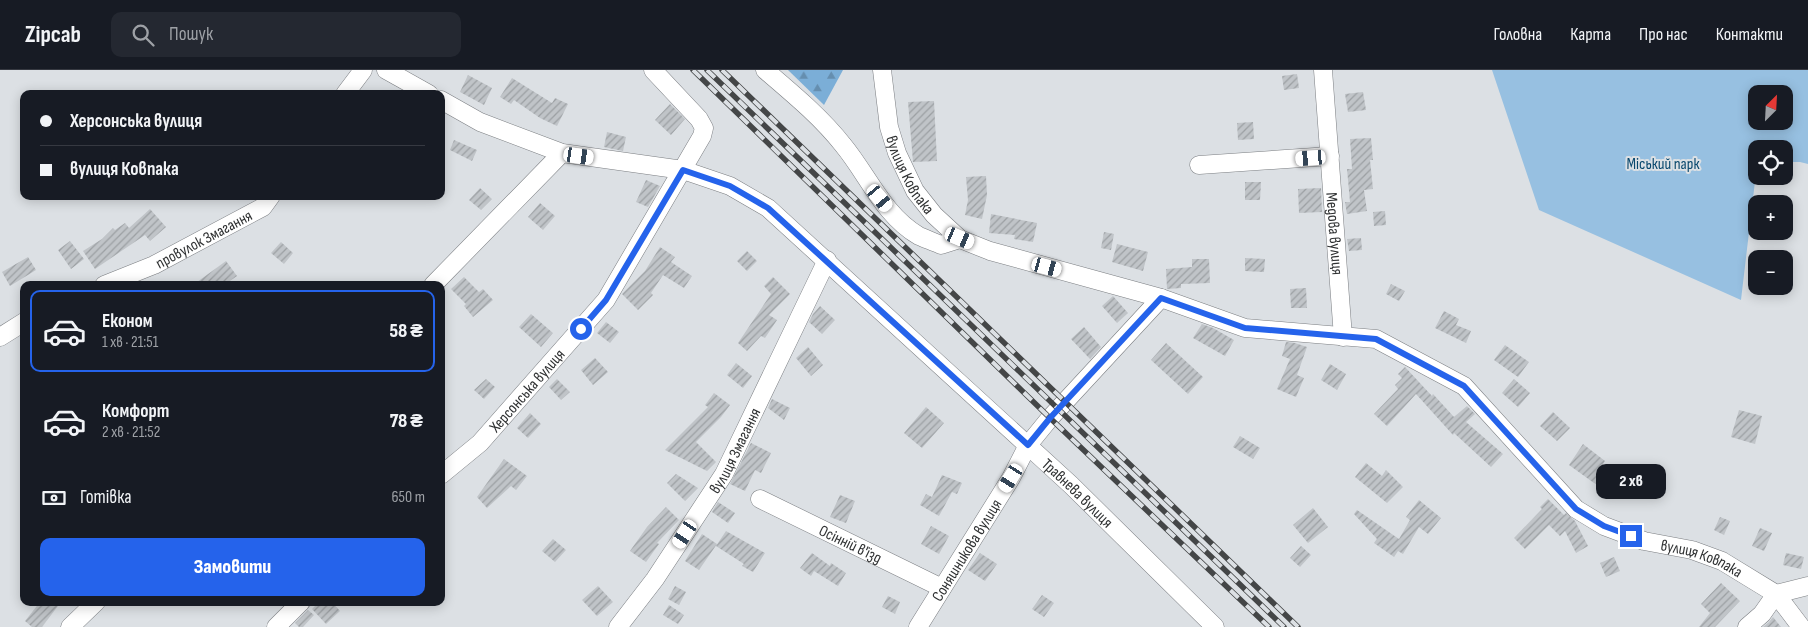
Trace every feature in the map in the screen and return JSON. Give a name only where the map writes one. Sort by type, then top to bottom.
[{"type":"street","points":[[348,90],[363,70]]},
{"type":"street","points":[[386,70],[422,90]]},
{"type":"street","name":"Херсонська вулиця","points":[[445,472],[480,443],[606,300],[702,136],[704,128],[699,119],[653,70]]},
{"type":"street","points":[[766,70],[810,109],[844,145],[895,217],[919,236],[941,245],[960,238]]},
{"type":"street","name":"вулиця Ковпака","points":[[882,70],[888,127],[897,153],[915,191],[934,215],[960,238],[990,251],[1161,298],[1245,328],[1376,339],[1464,386],[1576,509],[1604,526],[1644,541],[1692,550],[1722,561],[1776,594],[1801,627]]},
{"type":"street","name":"Медова вулиця","points":[[1323,70],[1343,337]]},
{"type":"street","name":"Травнева вулиця","points":[[445,102],[480,122],[562,153],[683,170],[730,186],[768,208],[1071,485],[1215,627]]},
{"type":"street","points":[[437,281],[562,153]]},
{"type":"street","points":[[1199,165],[1330,156]]},
{"type":"street","name":"провулок Змагання","points":[[114,281],[162,261],[263,207],[268,200]]},
{"type":"street","name":"вулиця Змагання","points":[[618,627],[655,579],[724,474],[826,260]]},
{"type":"street","name":"Соняшникова вулиця","points":[[918,627],[1011,478],[1028,445],[1050,418],[1161,298]]},
{"type":"street","points":[[0,337],[20,324]]},
{"type":"street","name":"Осінній в'їзд","points":[[760,499],[942,588]]},
{"type":"street","points":[[1747,627],[1762,614],[1776,594],[1808,586]]},
{"type":"street","points":[[70,627],[92,606]]},
{"type":"street","points":[[276,627],[297,606]]},
{"type":"green space","points":[[788,70],[843,70],[824,105]]},
{"type":"green space","name":"Міський парк","points":[[1492,70],[1808,70],[1808,164],[1793,162],[1793,140],[1748,140],[1748,185],[1755,185],[1753,195],[1748,195],[1748,240],[1741,300],[1539,210]]},
{"type":"building","points":[[1297,74],[1299,88],[1284,90],[1282,76]]},
{"type":"building","points":[[468,75],[492,88],[484,105],[460,92]]},
{"type":"building","points":[[512,78],[552,103],[555,98],[568,104],[557,126],[540,118],[514,100],[511,104],[500,97]]},
{"type":"building","points":[[1363,92],[1366,110],[1348,112],[1345,94]]},
{"type":"building","points":[[934,101],[937,161],[913,162],[908,102]]},
{"type":"building","points":[[670,104],[685,119],[671,135],[655,120]]},
{"type":"building","points":[[1253,122],[1254,139],[1238,140],[1237,123]]},
{"type":"building","points":[[607,132],[626,137],[623,151],[604,147]]},
{"type":"building","points":[[1371,138],[1373,160],[1370,160],[1373,189],[1364,190],[1367,211],[1347,214],[1345,202],[1350,202],[1347,169],[1352,169],[1350,139]]},
{"type":"building","points":[[454,140],[477,150],[472,161],[450,150]]},
{"type":"building","points":[[986,176],[987,195],[982,219],[965,215],[968,200],[966,177]]},
{"type":"building","points":[[646,180],[660,186],[648,207],[636,202]]},
{"type":"building","points":[[1245,182],[1261,182],[1260,200],[1245,200]]},
{"type":"building","points":[[480,188],[492,199],[481,210],[469,200]]},
{"type":"building","points":[[1321,188],[1322,212],[1299,213],[1298,189]]},
{"type":"building","points":[[540,203],[555,216],[543,230],[528,217]]},
{"type":"building","points":[[150,209],[166,227],[150,241],[145,235],[95,269],[83,251],[102,239],[113,228],[115,230],[125,223],[129,228]]},
{"type":"building","points":[[1385,211],[1386,225],[1374,226],[1373,212]]},
{"type":"building","points":[[991,214],[1037,223],[1033,242],[1014,239],[1015,235],[989,233]]},
{"type":"building","points":[[1104,232],[1114,234],[1111,250],[1101,248]]},
{"type":"building","points":[[1361,238],[1362,250],[1349,251],[1347,239]]},
{"type":"building","points":[[70,241],[84,259],[71,269],[58,250]]},
{"type":"building","points":[[281,242],[293,253],[284,264],[271,253]]},
{"type":"building","points":[[1117,244],[1148,252],[1143,271],[1112,262]]},
{"type":"building","points":[[660,247],[675,257],[671,262],[692,276],[684,288],[663,275],[651,293],[653,295],[638,310],[622,294],[645,271]]},
{"type":"building","points":[[747,251],[757,261],[747,271],[737,261]]},
{"type":"building","points":[[28,257],[36,270],[10,286],[2,272]]},
{"type":"building","points":[[1245,258],[1265,259],[1264,272],[1245,271]]},
{"type":"building","points":[[1192,259],[1209,259],[1210,283],[1181,284],[1181,288],[1167,289],[1166,269],[1192,267]]},
{"type":"building","points":[[226,261],[237,276],[230,281],[198,281]]},
{"type":"building","points":[[464,277],[479,292],[483,289],[493,300],[473,317],[464,306],[466,304],[451,289]]},
{"type":"building","points":[[773,277],[790,294],[769,315],[777,320],[765,338],[761,336],[747,351],[738,343],[771,294],[764,286]]},
{"type":"building","points":[[1391,284],[1405,291],[1399,301],[1386,294]]},
{"type":"building","points":[[1306,288],[1307,308],[1291,308],[1290,289]]},
{"type":"building","points":[[1113,296],[1128,313],[1117,323],[1102,306]]},
{"type":"building","points":[[820,306],[835,320],[822,334],[809,322]]},
{"type":"building","points":[[1444,311],[1459,319],[1456,325],[1471,331],[1466,343],[1435,328]]},
{"type":"building","points":[[531,314],[553,333],[541,347],[519,327]]},
{"type":"building","points":[[606,322],[619,332],[610,343],[597,333]]},
{"type":"building","points":[[1202,324],[1234,340],[1225,356],[1193,338]]},
{"type":"building","points":[[1084,327],[1101,347],[1090,359],[1071,339]]},
{"type":"building","points":[[1286,342],[1307,347],[1297,375],[1304,378],[1296,397],[1277,389],[1290,359],[1282,356]]},
{"type":"building","points":[[1166,343],[1203,377],[1188,394],[1151,360]]},
{"type":"building","points":[[1505,345],[1529,362],[1518,377],[1494,360]]},
{"type":"building","points":[[808,347],[823,365],[811,376],[796,358]]},
{"type":"building","points":[[595,358],[608,372],[593,385],[581,370]]},
{"type":"building","points":[[736,363],[752,376],[743,388],[727,375]]},
{"type":"building","points":[[1330,364],[1346,374],[1337,390],[1321,380]]},
{"type":"building","points":[[1405,367],[1454,417],[1467,406],[1475,414],[1466,422],[1503,454],[1491,467],[1454,433],[1453,435],[1416,394],[1387,426],[1374,414],[1398,389],[1395,385],[1402,378],[1398,374]]},
{"type":"building","points":[[486,379],[495,387],[484,399],[474,390]]},
{"type":"building","points":[[557,379],[570,392],[561,400],[549,387]]},
{"type":"building","points":[[1514,379],[1530,393],[1518,407],[1502,393]]},
{"type":"building","points":[[714,393],[730,405],[696,442],[716,462],[707,471],[665,450],[708,407],[705,405]]},
{"type":"building","points":[[772,399],[790,408],[784,420],[768,408]]},
{"type":"building","points":[[926,407],[944,423],[922,448],[904,433]]},
{"type":"building","points":[[1739,410],[1762,416],[1755,444],[1731,437]]},
{"type":"building","points":[[1553,412],[1570,428],[1557,441],[1540,426]]},
{"type":"building","points":[[530,413],[541,424],[528,438],[517,428]]},
{"type":"building","points":[[1240,436],[1260,448],[1253,459],[1233,447]]},
{"type":"building","points":[[751,443],[771,453],[761,473],[755,470],[745,491],[730,484]]},
{"type":"building","points":[[1583,444],[1605,461],[1599,470],[1628,482],[1622,495],[1594,483],[1569,465]]},
{"type":"building","points":[[504,459],[527,476],[516,490],[511,486],[487,508],[477,497]]},
{"type":"building","points":[[1366,463],[1382,476],[1386,470],[1403,487],[1387,503],[1355,477]]},
{"type":"building","points":[[676,474],[698,488],[685,501],[667,483]]},
{"type":"building","points":[[942,475],[962,483],[957,494],[952,492],[939,516],[920,505],[926,494],[932,497]]},
{"type":"building","points":[[840,495],[855,501],[846,523],[830,517]]},
{"type":"building","points":[[1548,499],[1564,515],[1566,513],[1575,521],[1588,546],[1576,553],[1565,531],[1560,536],[1549,525],[1525,549],[1514,538],[1542,509],[1540,507]]},
{"type":"building","points":[[1419,500],[1441,518],[1428,534],[1419,527],[1403,554],[1398,551],[1394,557],[1374,543],[1377,539],[1354,514],[1357,510],[1399,539],[1410,520],[1406,517]]},
{"type":"building","points":[[718,502],[735,513],[728,523],[712,512]]},
{"type":"building","points":[[666,507],[679,520],[657,543],[659,544],[646,562],[630,551],[647,527]]},
{"type":"building","points":[[1313,508],[1328,527],[1308,543],[1293,525]]},
{"type":"building","points":[[1720,517],[1730,521],[1724,535],[1714,530]]},
{"type":"building","points":[[931,526],[949,536],[939,554],[921,544]]},
{"type":"building","points":[[1760,528],[1772,533],[1764,551],[1752,546]]},
{"type":"building","points":[[726,531],[765,553],[753,572],[716,546]]},
{"type":"building","points":[[702,534],[717,544],[699,570],[685,561]]},
{"type":"building","points":[[553,539],[566,550],[555,562],[542,551]]},
{"type":"building","points":[[1301,546],[1311,555],[1300,567],[1290,558]]},
{"type":"building","points":[[812,553],[830,566],[831,563],[846,573],[838,586],[814,571],[811,576],[800,568]]},
{"type":"building","points":[[980,553],[997,564],[985,581],[968,570]]},
{"type":"building","points":[[1786,553],[1804,557],[1801,569],[1783,565]]},
{"type":"building","points":[[1614,557],[1620,571],[1606,577],[1600,563]]},
{"type":"building","points":[[1721,583],[1740,601],[1715,627],[1699,627],[1710,613],[1701,604]]},
{"type":"building","points":[[598,586],[613,602],[597,616],[582,600]]},
{"type":"building","points":[[675,586],[686,592],[679,605],[668,599]]},
{"type":"building","points":[[1042,595],[1054,603],[1044,617],[1032,609]]},
{"type":"building","points":[[888,596],[900,602],[895,614],[882,607]]},
{"type":"building","points":[[669,605],[684,615],[678,624],[663,615]]},
{"type":"building","points":[[37,606],[58,606],[42,627],[32,627],[25,621]]},
{"type":"building","points":[[315,606],[336,606],[340,611],[326,624],[312,609]]},
{"type":"building","points":[[308,610],[314,615],[303,627],[299,627],[295,623]]},
{"type":"building","points":[[1773,617],[1781,627],[1763,627],[1769,622]]},
{"type":"railway","points":[[693,70],[1050,418],[1269,627]]},
{"type":"railway","points":[[707,70],[1284,627]]},
{"type":"railway","points":[[722,70],[1298,627]]},
{"type":"route","points":[[581,329],[606,300],[683,170],[730,186],[768,208],[1028,445],[1050,418],[1161,298],[1245,328],[1376,339],[1464,386],[1576,509],[1604,526],[1631,536]]}]
